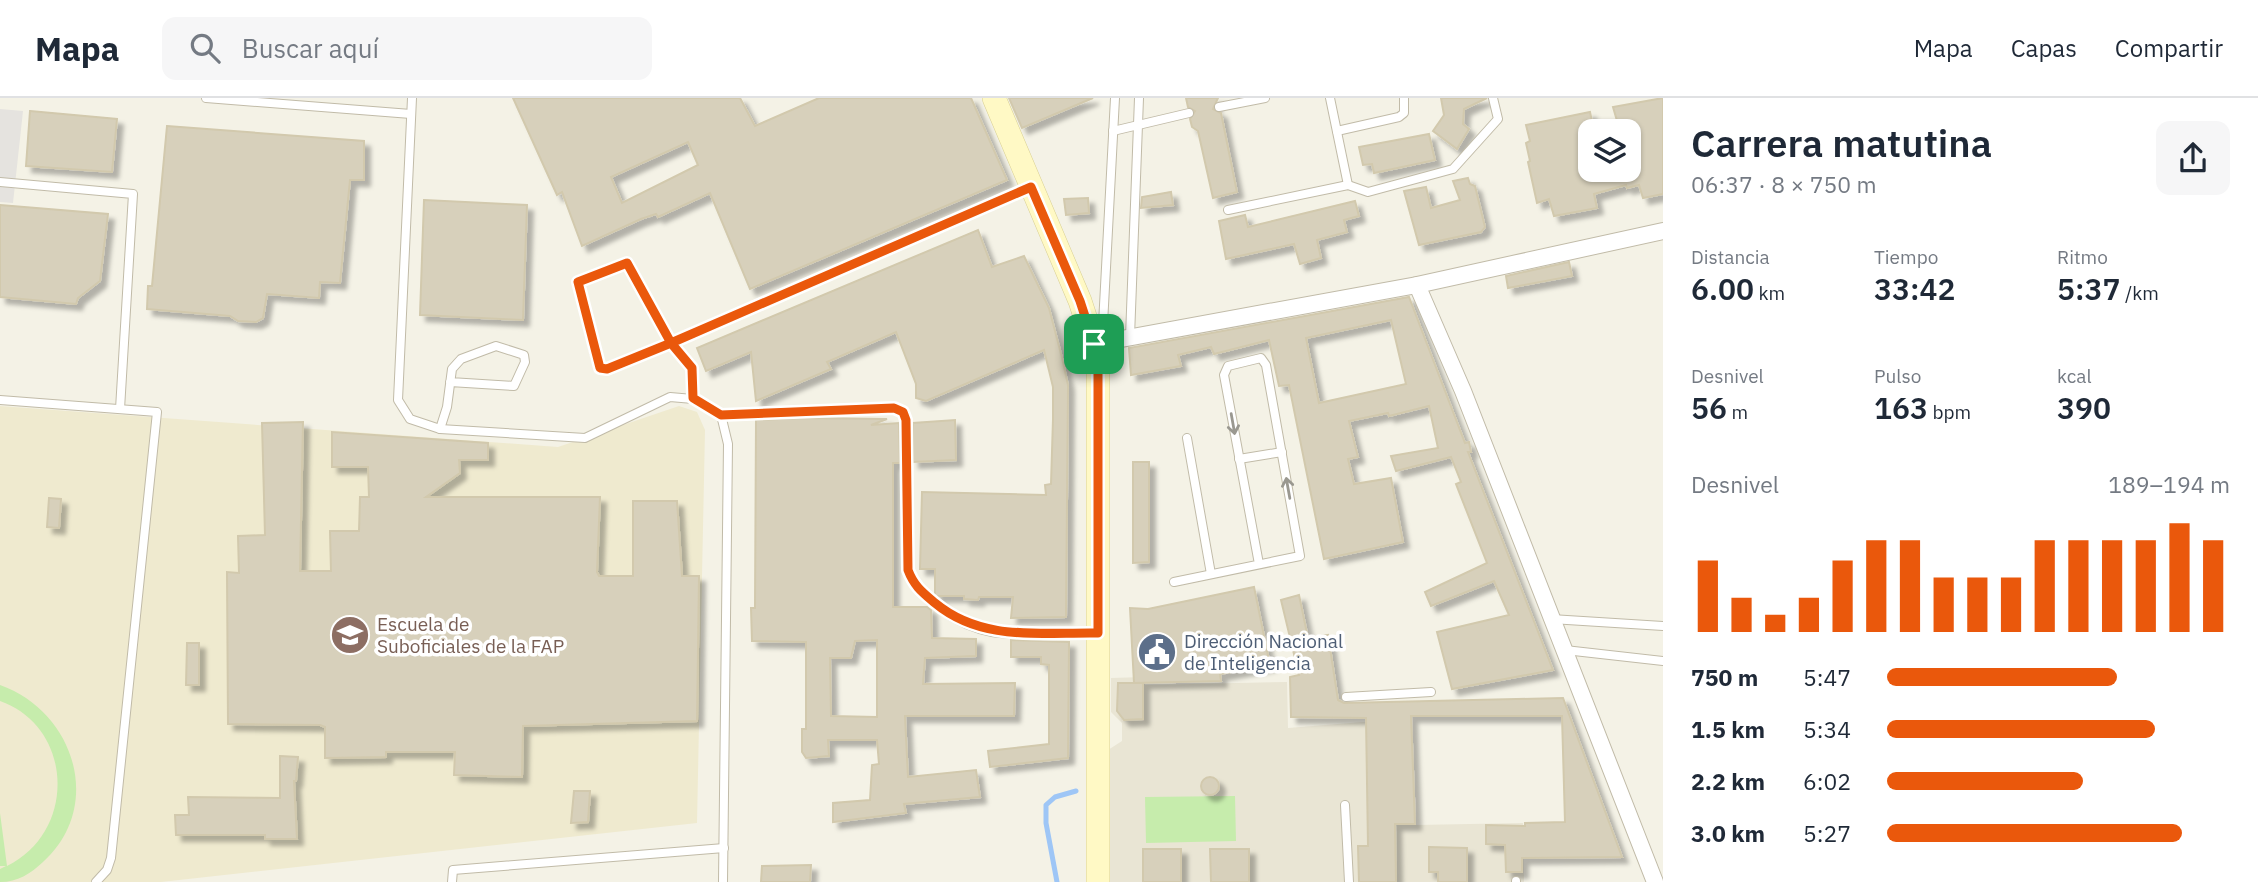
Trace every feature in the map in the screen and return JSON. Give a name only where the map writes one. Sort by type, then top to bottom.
[{"type":"street","points":[[994,98],[1098,344],[1098,882]]},
{"type":"street","points":[[1098,344],[1417,285],[1663,231]]},
{"type":"street","points":[[1417,285],[1462,391],[1655,882]]},
{"type":"lane","points":[[206,98],[411,114]]},
{"type":"lane","points":[[412,98],[398,400],[411,419],[440,429],[584,438],[670,397],[693,398],[721,415],[894,408],[903,412],[906,420],[908,570],[914,585],[951,617],[992,632],[1098,633]]},
{"type":"lane","points":[[1098,344],[1115,98]]},
{"type":"lane","points":[[1130,337],[1139,98]]},
{"type":"lane","points":[[1219,107],[1265,98]]},
{"type":"lane","points":[[1330,98],[1348,185]]},
{"type":"lane","points":[[1337,131],[1399,117],[1404,113],[1404,98]]},
{"type":"lane","points":[[1228,211],[1348,185],[1368,192],[1453,169],[1498,119],[1493,98]]},
{"type":"lane","points":[[1114,131],[1189,113]]},
{"type":"lane","points":[[0,182],[133,194],[120,410]]},
{"type":"lane","points":[[693,398],[692,368],[671,343],[627,263],[578,282],[600,368],[607,369],[671,343],[1031,187]]},
{"type":"lane","points":[[440,429],[452,369],[461,359],[496,345],[524,355],[525,362],[514,386],[450,383]]},
{"type":"lane","points":[[1174,582],[1300,556],[1266,365],[1261,358],[1228,366],[1224,375],[1259,564]]},
{"type":"lane","points":[[0,400],[157,412],[111,858],[107,870],[96,882]]},
{"type":"lane","points":[[721,415],[728,444],[723,882]]},
{"type":"lane","points":[[1187,438],[1211,574]]},
{"type":"lane","points":[[1239,459],[1282,452]]},
{"type":"lane","points":[[1551,618],[1663,625]]},
{"type":"lane","points":[[1563,650],[1663,661]]},
{"type":"lane","points":[[1346,697],[1430,692]]},
{"type":"lane","points":[[1345,805],[1349,882]]},
{"type":"lane","points":[[452,882],[453,870],[723,848]]},
{"type":"shaded area","points":[[0,109],[23,111],[13,203],[0,202]]},
{"type":"shaded area","name":"Escuela de Suboficiales de la FAP","points":[[0,406],[558,447],[679,406],[697,412],[705,430],[697,823],[161,882],[0,882]]},
{"type":"shaded area","points":[[1144,677],[1145,685],[1287,682],[1288,728],[1412,718],[1416,825],[1523,823],[1524,882],[1108,882],[1108,750],[1122,741],[1122,723],[1111,712],[1111,678]]},
{"type":"green space","points":[[0,685],[26,698],[47,716],[62,738],[72,762],[76,788],[73,814],[62,839],[43,862],[28,874],[12,881],[0,882],[0,869],[6,866],[0,866],[0,813],[7,866],[30,850],[46,830],[55,806],[58,780],[53,756],[42,733],[24,714],[0,701]]},
{"type":"green space","points":[[1235,796],[1236,841],[1146,843],[1145,797]]},
{"type":"building","points":[[513,98],[740,98],[755,126],[819,98],[971,98],[1007,180],[750,289],[710,193],[658,217],[656,214],[641,219],[582,246],[562,192],[557,195]],"holes":[[[688,142],[698,165],[622,203],[611,177]]]},
{"type":"building","points":[[1009,98],[1093,98],[1022,128]]},
{"type":"building","points":[[1186,98],[1218,98],[1213,109],[1221,113],[1237,192],[1213,198],[1198,131],[1192,127],[1190,119],[1195,111],[1188,107]]},
{"type":"building","points":[[1441,98],[1487,98],[1464,109],[1463,124],[1469,129],[1457,149],[1433,131],[1444,115]]},
{"type":"building","points":[[1663,98],[1663,194],[1643,198],[1639,185],[1627,188],[1626,185],[1594,194],[1597,208],[1554,216],[1549,199],[1537,203],[1528,162],[1526,143],[1530,141],[1526,125],[1590,112],[1591,119],[1578,119],[1578,182],[1641,182],[1641,119],[1616,119],[1613,107]]},
{"type":"building","points":[[30,111],[117,119],[112,172],[26,166]]},
{"type":"building","points":[[167,126],[364,141],[364,180],[350,180],[340,283],[320,282],[319,298],[267,294],[263,318],[256,322],[238,321],[230,316],[147,309],[148,286],[152,286]]},
{"type":"building","points":[[1429,134],[1435,160],[1374,173],[1372,164],[1363,165],[1359,147]]},
{"type":"building","points":[[1468,178],[1470,184],[1475,186],[1485,227],[1481,232],[1419,245],[1404,191],[1426,187],[1431,208],[1460,200],[1453,181]]},
{"type":"building","points":[[1171,192],[1173,205],[1141,208],[1142,197]]},
{"type":"building","points":[[1088,198],[1089,213],[1066,215],[1064,199]]},
{"type":"building","points":[[424,200],[527,205],[523,320],[420,315]]},
{"type":"building","points":[[1355,201],[1359,216],[1344,220],[1347,232],[1317,240],[1321,258],[1300,264],[1294,244],[1226,259],[1219,221],[1245,215],[1248,227]]},
{"type":"building","points":[[0,205],[108,214],[100,281],[78,298],[76,304],[0,297]]},
{"type":"building","points":[[978,230],[992,267],[1024,256],[1049,308],[1062,358],[1068,385],[1066,617],[1011,618],[1013,597],[979,597],[978,600],[964,599],[964,596],[935,596],[935,569],[920,569],[922,492],[1046,495],[1045,485],[1051,484],[1053,387],[1044,350],[926,401],[916,398],[916,384],[896,332],[827,362],[831,369],[756,401],[751,352],[706,371],[697,348]]},
{"type":"building","points":[[1569,262],[1572,276],[1508,288],[1506,276]]},
{"type":"building","points":[[1409,297],[1465,443],[1469,442],[1471,452],[1468,452],[1553,670],[1452,689],[1437,632],[1509,615],[1494,581],[1431,606],[1425,592],[1487,563],[1456,484],[1461,482],[1451,457],[1396,471],[1391,456],[1438,448],[1429,406],[1389,416],[1388,413],[1349,421],[1358,457],[1348,459],[1354,484],[1391,478],[1403,542],[1324,559],[1289,385],[1279,386],[1269,340],[1214,354],[1211,347],[1178,355],[1181,366],[1131,375],[1129,348]],"holes":[[[1391,320],[1406,384],[1319,403],[1306,338]]]},
{"type":"building","points":[[887,419],[871,425],[899,423],[900,463],[893,463],[893,607],[927,607],[931,610],[932,638],[976,639],[976,656],[925,658],[923,684],[1015,683],[1014,716],[905,716],[908,777],[976,770],[980,797],[904,804],[906,813],[833,822],[833,803],[870,800],[872,765],[879,764],[877,740],[828,740],[829,756],[806,758],[802,752],[802,729],[806,729],[806,642],[752,641],[751,608],[755,608],[756,420]],"holes":[[[877,640],[877,717],[831,716],[830,658],[851,658],[855,641]]]},
{"type":"building","points":[[955,420],[956,460],[913,462],[913,423]]},
{"type":"building","points":[[303,422],[300,571],[331,571],[330,531],[359,531],[360,497],[369,497],[368,467],[332,467],[332,432],[488,443],[488,460],[459,460],[460,473],[426,497],[600,497],[599,576],[633,576],[633,501],[677,501],[682,576],[699,576],[697,721],[523,726],[522,777],[454,775],[455,752],[386,752],[386,757],[325,758],[325,727],[320,725],[228,724],[227,572],[239,573],[238,536],[265,535],[262,423]]},
{"type":"building","points":[[1133,462],[1149,462],[1149,562],[1133,563]]},
{"type":"building","points":[[49,498],[61,499],[59,528],[47,527]]},
{"type":"building","points":[[1254,587],[1270,665],[1220,674],[1221,681],[1134,683],[1130,608],[1148,609]]},
{"type":"building","points":[[1299,595],[1308,638],[1328,635],[1338,700],[1344,703],[1563,698],[1622,857],[1522,858],[1522,872],[1506,872],[1505,845],[1486,844],[1486,825],[1525,826],[1525,823],[1565,822],[1562,716],[1411,716],[1415,824],[1395,824],[1396,882],[1359,882],[1358,846],[1368,846],[1366,718],[1291,717],[1290,677],[1299,675],[1281,600]]},
{"type":"building","points":[[1011,640],[1069,642],[1068,758],[990,767],[988,751],[1049,744],[1049,665],[1041,664],[1041,657],[1011,657]]},
{"type":"building","points":[[187,643],[199,643],[199,685],[186,685]]},
{"type":"building","points":[[1118,683],[1143,683],[1143,719],[1124,720],[1117,711]]},
{"type":"building","points":[[280,756],[298,757],[294,781],[297,839],[265,839],[265,835],[176,835],[175,815],[189,815],[188,797],[280,798]]},
{"type":"building","points":[[1210,777],[1218,782],[1219,786],[1214,794],[1210,795],[1202,790],[1201,786],[1206,778]]},
{"type":"building","points":[[574,791],[590,791],[588,822],[571,823]]},
{"type":"building","points":[[1429,847],[1467,848],[1467,882],[1438,882],[1438,872],[1429,872]]},
{"type":"building","points":[[1143,849],[1181,849],[1181,882],[1143,882]]},
{"type":"building","points":[[1210,849],[1249,849],[1249,882],[1211,882]]},
{"type":"building","points":[[811,865],[810,882],[761,882],[762,866]]},
{"type":"waterway","points":[[1057,882],[1046,823],[1046,805],[1055,797],[1076,791]]},
{"type":"place","name":"Escuela de Suboficiales de la FAP","points":[[350,635]]},
{"type":"place","name":"Dirección Nacional de Inteligencia","points":[[1157,652]]},
{"type":"route","points":[[1094,344],[1080,301],[1031,187],[671,343],[627,263],[578,282],[600,368],[607,369],[671,343],[692,368],[693,398],[721,415],[894,408],[903,412],[906,420],[908,570],[914,585],[951,617],[992,632],[1098,633],[1098,366],[1094,344]]}]
